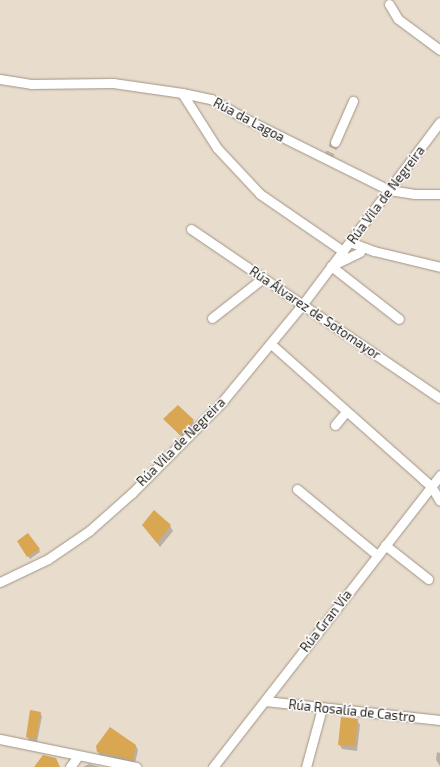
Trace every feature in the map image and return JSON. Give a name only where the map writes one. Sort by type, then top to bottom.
[{"type":"street","points":[[389,4],[398,19],[440,50]]},
{"type":"street","name":"Rúa da Lagoa","points":[[0,79],[31,84],[113,83],[182,93],[211,99],[242,117],[389,190],[415,194],[440,194]]},
{"type":"street","points":[[182,93],[217,148],[260,194],[346,246],[440,267]]},
{"type":"street","points":[[335,142],[353,101]]},
{"type":"street","name":"Rúa Vila de Negreira","points":[[0,582],[62,551],[100,522],[222,402],[302,305],[440,122]]},
{"type":"street","name":"Rúa Álvarez de Sotomayor","points":[[191,229],[440,398]]},
{"type":"street","points":[[359,230],[360,236],[368,250]]},
{"type":"street","name":"Rúa Vila de Negreira","points":[[331,266],[368,250]]},
{"type":"street","points":[[340,261],[340,273]]},
{"type":"street","points":[[331,266],[399,319]]},
{"type":"street","points":[[212,318],[263,278]]},
{"type":"street","points":[[271,344],[431,486],[440,501]]},
{"type":"street","points":[[335,425],[346,412]]},
{"type":"street","name":"Rúa Gran Vía","points":[[213,767],[440,475]]},
{"type":"street","points":[[297,489],[377,555]]},
{"type":"street","points":[[385,545],[428,579]]},
{"type":"street","name":"Rúa Rosalía de Castro","points":[[265,701],[440,720]]},
{"type":"street","points":[[306,767],[322,708]]},
{"type":"street","points":[[0,739],[136,767]]},
{"type":"street","points":[[70,767],[78,756]]},
{"type":"building","points":[[178,405],[194,420],[180,435],[163,419]]},
{"type":"building","points":[[154,510],[171,525],[157,543],[142,525]]},
{"type":"building","points":[[28,533],[40,549],[27,557],[17,541]]},
{"type":"building","points":[[30,710],[41,712],[36,739],[26,737]]},
{"type":"building","points":[[341,717],[358,719],[355,746],[338,745]]},
{"type":"building","points":[[110,727],[136,745],[133,760],[97,752],[96,746]]},
{"type":"building","points":[[43,755],[56,758],[60,767],[34,767]]},
{"type":"tunnel","points":[[327,160],[335,142]]}]
